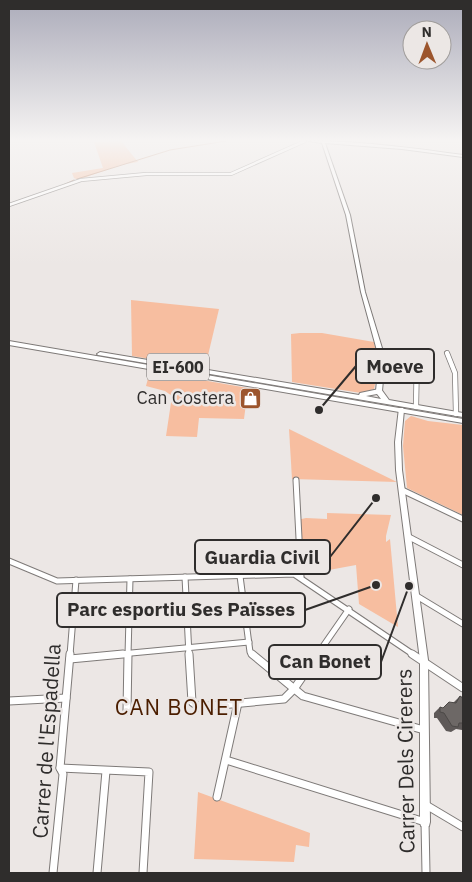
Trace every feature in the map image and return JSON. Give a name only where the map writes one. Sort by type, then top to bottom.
[{"type":"main road","name":"EI-600","points":[[9,338],[460,415]]},
{"type":"main road","name":"EI-600","points":[[9,343],[463,421]]},
{"type":"main road","points":[[289,386],[306,386],[366,396],[379,391],[388,403]]},
{"type":"street","points":[[9,205],[75,182]]},
{"type":"street","points":[[337,182],[348,215],[363,292],[382,358],[379,391]]},
{"type":"street","points":[[447,354],[455,373],[460,415]]},
{"type":"street","points":[[416,407],[417,355]]},
{"type":"street","name":"Carrer Dels Cirerers","points":[[401,410],[398,455],[424,660],[426,873]]},
{"type":"street","points":[[296,480],[301,577]]},
{"type":"street","points":[[402,490],[463,519]]},
{"type":"street","points":[[409,537],[463,565]]},
{"type":"street","points":[[9,561],[57,581],[294,574],[463,688]]},
{"type":"street","points":[[240,576],[250,652],[294,689],[303,696],[424,730]]},
{"type":"street","points":[[185,577],[192,702],[199,707],[284,698],[294,689],[348,609]]},
{"type":"street","points":[[127,711],[130,579]]},
{"type":"street","name":"Carrer de l'Espadella","points":[[53,873],[63,774],[60,768],[76,580]]},
{"type":"street","points":[[415,595],[463,624]]},
{"type":"street","points":[[70,659],[249,642]]},
{"type":"street","points":[[9,701],[66,698]]},
{"type":"street","points":[[217,797],[238,703]]},
{"type":"street","points":[[226,760],[425,822]]},
{"type":"street","points":[[60,768],[149,772],[143,873]]},
{"type":"street","points":[[97,873],[106,771]]},
{"type":"street","points":[[425,804],[463,827]]},
{"type":"shaded area","points":[[131,300],[219,309],[205,368],[132,356]]},
{"type":"shaded area","points":[[322,333],[374,342],[377,366],[374,389],[361,393],[292,382],[291,334]]},
{"type":"shaded area","points":[[150,371],[248,388],[244,419],[199,418],[197,437],[166,436],[172,396],[165,391],[146,386]]},
{"type":"shaded area","points":[[411,416],[428,421],[463,425],[463,515],[407,488],[403,446],[405,421]]},
{"type":"shaded area","points":[[289,429],[397,482],[292,479]]},
{"type":"shaded area","points":[[327,513],[391,515],[386,542],[390,539],[398,627],[359,604],[356,565],[318,572],[299,572],[297,520],[306,518],[327,519]]},
{"type":"shaded area","points":[[198,792],[310,833],[309,847],[296,845],[294,862],[194,859]]},
{"type":"building","points":[[460,696],[463,698],[463,723],[459,723],[458,727],[452,726],[444,713],[440,712],[440,707],[443,708],[449,702],[456,703]]},
{"type":"waterway","points":[[63,185],[69,182]]},
{"type":"place","name":"Can Costera","points":[[250,398]]},
{"type":"place","name":"Moeve","points":[[319,410]]},
{"type":"place","name":"Guardia Civil","points":[[376,498]]},
{"type":"place","name":"Parc esportiu Ses Païsses","points":[[376,585]]},
{"type":"place","name":"Can Bonet","points":[[409,586]]},
{"type":"district","name":"CAN BONET","points":[[179,707]]}]
